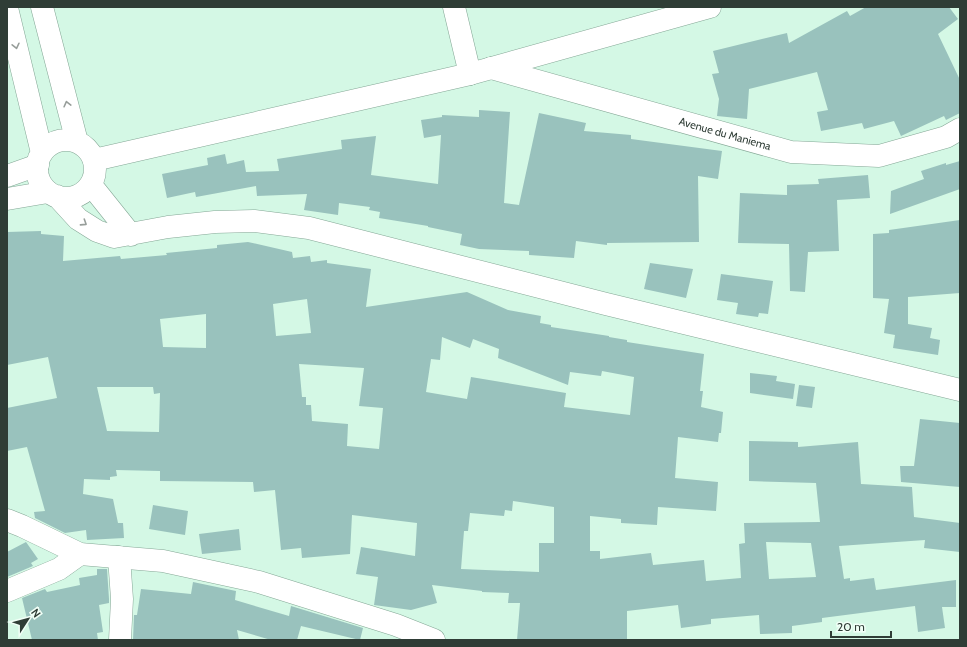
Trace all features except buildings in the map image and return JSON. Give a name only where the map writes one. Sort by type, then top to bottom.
[{"type":"street","points":[[42,7],[77,142]]},
{"type":"street","points":[[454,7],[470,74]]},
{"type":"street","points":[[94,160],[470,74],[710,7]]},
{"type":"street","points":[[7,8],[40,159],[39,178],[52,194],[78,219],[97,231],[114,237],[168,227],[215,222],[254,221],[309,228],[598,302],[960,390]]},
{"type":"street","name":"Avenue du Maniema","points":[[491,68],[791,152],[879,156],[946,137],[960,129]]},
{"type":"street","points":[[7,176],[40,159],[52,144],[64,140],[77,142],[87,149],[94,160],[95,173],[91,185],[82,194],[69,198],[52,194],[7,199]]},
{"type":"street","points":[[91,185],[131,235]]},
{"type":"street","points":[[7,520],[80,554],[163,561],[259,582],[396,624],[434,640]]},
{"type":"street","points":[[7,591],[59,569],[80,554]]},
{"type":"street","points":[[120,557],[122,599],[120,640]]}]
